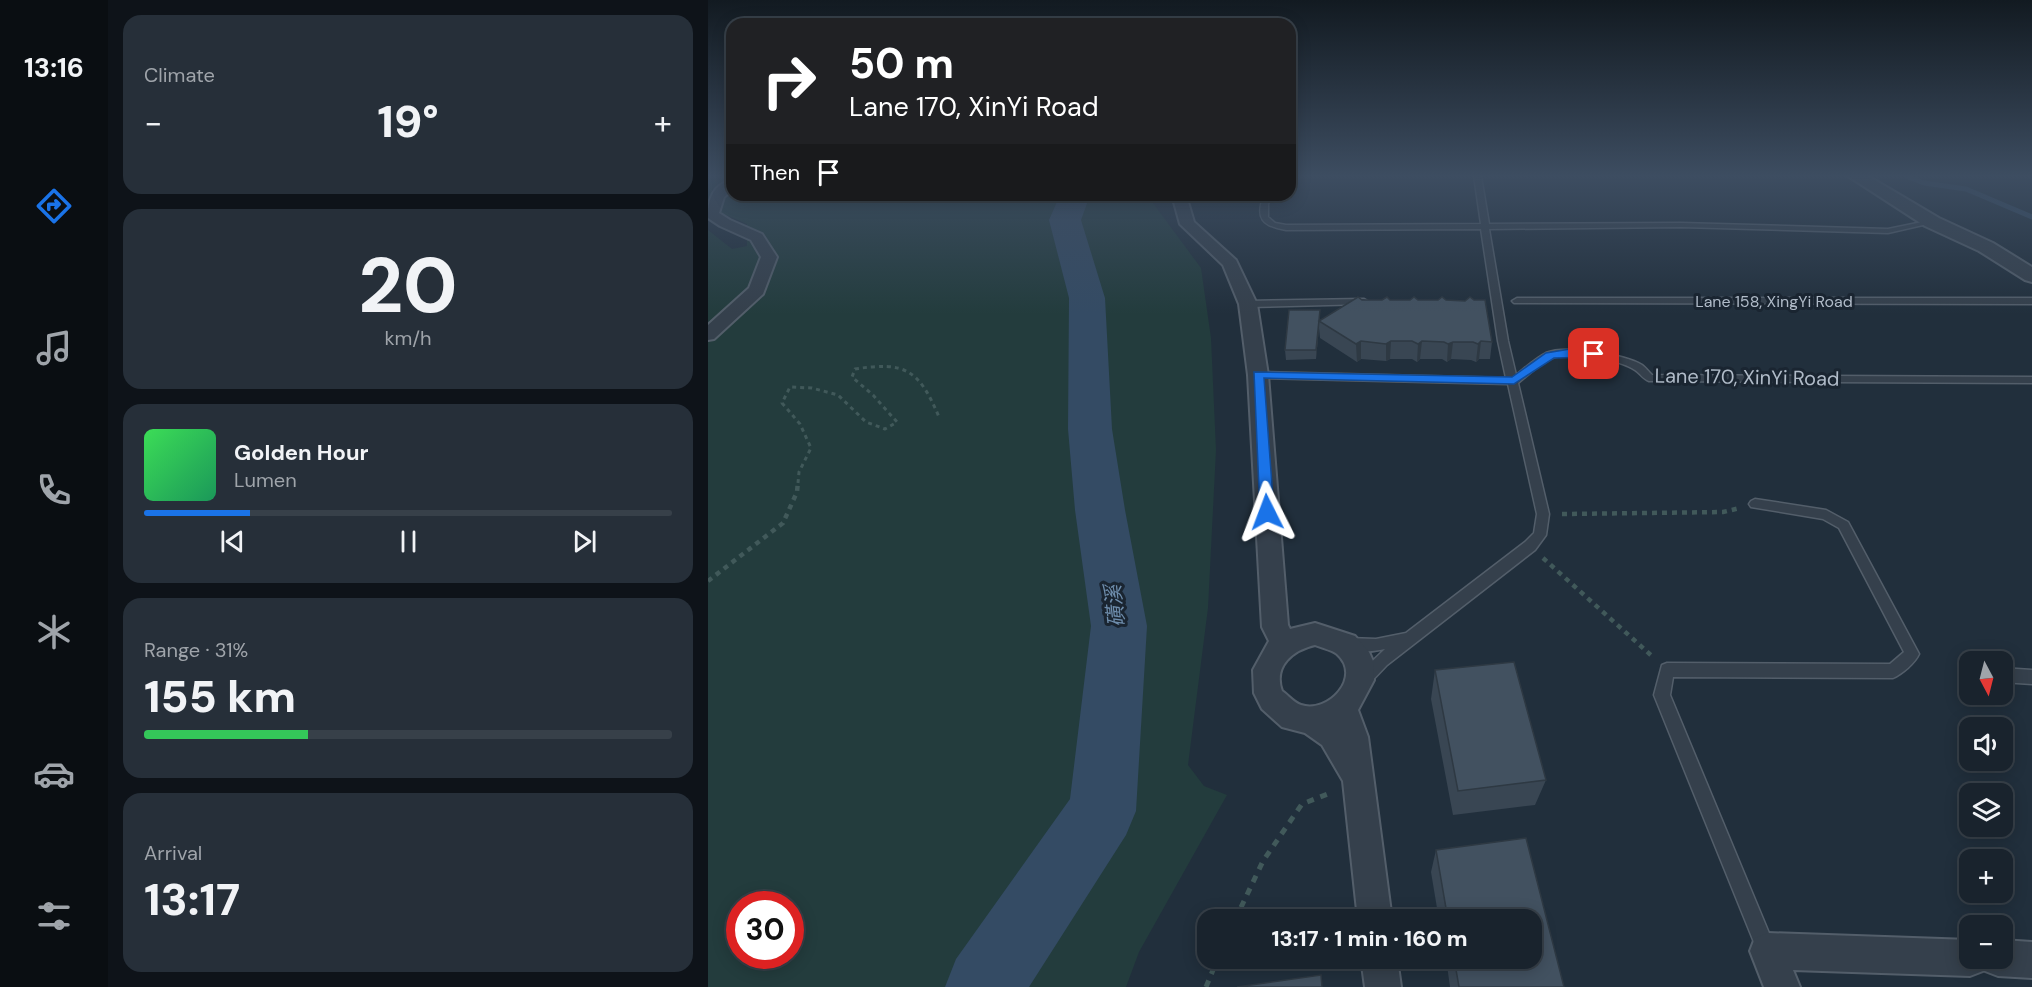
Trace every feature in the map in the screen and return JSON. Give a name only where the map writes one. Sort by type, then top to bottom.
[{"type":"street","points":[[708,335],[757,290],[769,256],[757,237],[722,222]]},
{"type":"street","points":[[1186,222],[1230,263],[1248,304],[1258,375],[1275,627],[1285,644]]},
{"type":"street","points":[[1932,222],[1986,247],[2032,276]]},
{"type":"street","points":[[1273,604],[1293,624],[1345,644],[1355,654],[1361,668],[1361,683],[1355,697],[1344,710],[1329,717],[1311,720],[1294,717],[1280,710],[1270,698],[1265,683],[1267,668],[1274,655],[1285,644],[1300,637],[1315,634]]},
{"type":"street","points":[[1344,710],[1353,737],[1374,909]]},
{"type":"street","points":[[1311,720],[1332,735],[1359,782]]},
{"type":"street","points":[[1782,987],[1768,951],[1959,958]]},
{"type":"street","points":[[2013,959],[2032,960]]},
{"type":"street","points":[[1381,969],[1383,987]]},
{"type":"lane","points":[[1268,222],[1275,227],[1681,225],[1888,231],[1932,222]]},
{"type":"lane","points":[[1361,683],[1382,660],[1530,546],[1540,535],[1543,514],[1503,341],[1485,222]]},
{"type":"lane","points":[[1486,301],[1498,301]]},
{"type":"lane","name":"Lane 158, XingYi Road","points":[[1517,301],[2032,301]]},
{"type":"lane","points":[[1248,304],[1379,302]]},
{"type":"lane","name":"Lane 170, XinYi Road","points":[[1514,381],[1550,355],[1570,353],[1594,354],[1620,360],[1638,367],[1649,378],[2032,380]]},
{"type":"lane","points":[[1258,375],[1514,381]]},
{"type":"lane","points":[[1755,504],[1826,515],[1844,525],[1912,654],[1893,671],[1667,670],[1662,695],[1768,951]]},
{"type":"lane","points":[[1345,644],[1376,645],[1409,638]]},
{"type":"lane","points":[[2013,676],[2032,677]]},
{"type":"path","points":[[708,581],[783,523],[797,492],[799,472],[811,448],[800,424],[782,403],[790,387],[812,387],[838,395],[866,422],[885,429],[897,422],[873,395],[852,377],[855,369],[879,364],[896,366],[915,372],[928,388],[939,417]]},
{"type":"path","points":[[1543,514],[1723,512],[1755,504]]},
{"type":"path","points":[[1530,546],[1667,670]]},
{"type":"path","points":[[1240,909],[1263,861],[1302,804],[1359,782]]},
{"type":"path","points":[[1206,987],[1213,969]]},
{"type":"green space","points":[[743,222],[1167,222],[1201,268],[1211,338],[1216,450],[1208,608],[1188,765],[1204,786],[1227,795],[1139,952],[1126,987],[708,987],[708,230],[732,249],[747,246],[747,224]]},
{"type":"building","points":[[1358,297],[1362,300],[1382,300],[1387,297],[1390,300],[1410,300],[1414,297],[1418,300],[1438,300],[1442,297],[1446,300],[1465,301],[1470,297],[1474,300],[1485,300],[1492,342],[1448,344],[1422,341],[1418,344],[1412,341],[1391,341],[1386,344],[1361,341],[1356,344],[1319,321]]},
{"type":"building","points":[[1289,310],[1320,310],[1316,350],[1285,350]]},
{"type":"building","points":[[1514,662],[1546,780],[1458,791],[1435,670]]},
{"type":"building","points":[[1526,838],[1564,987],[1459,987],[1456,969],[1542,969],[1542,909],[1446,909],[1436,850]]},
{"type":"building","points":[[1321,975],[1322,987],[1237,987]]},
{"type":"waterway","name":"磺溪","points":[[984,987],[1102,811],[1119,626],[1100,510],[1090,429],[1087,298],[1066,222]]},
{"type":"route","points":[[1267,512],[1258,375],[1514,381],[1550,355],[1594,354]]}]
